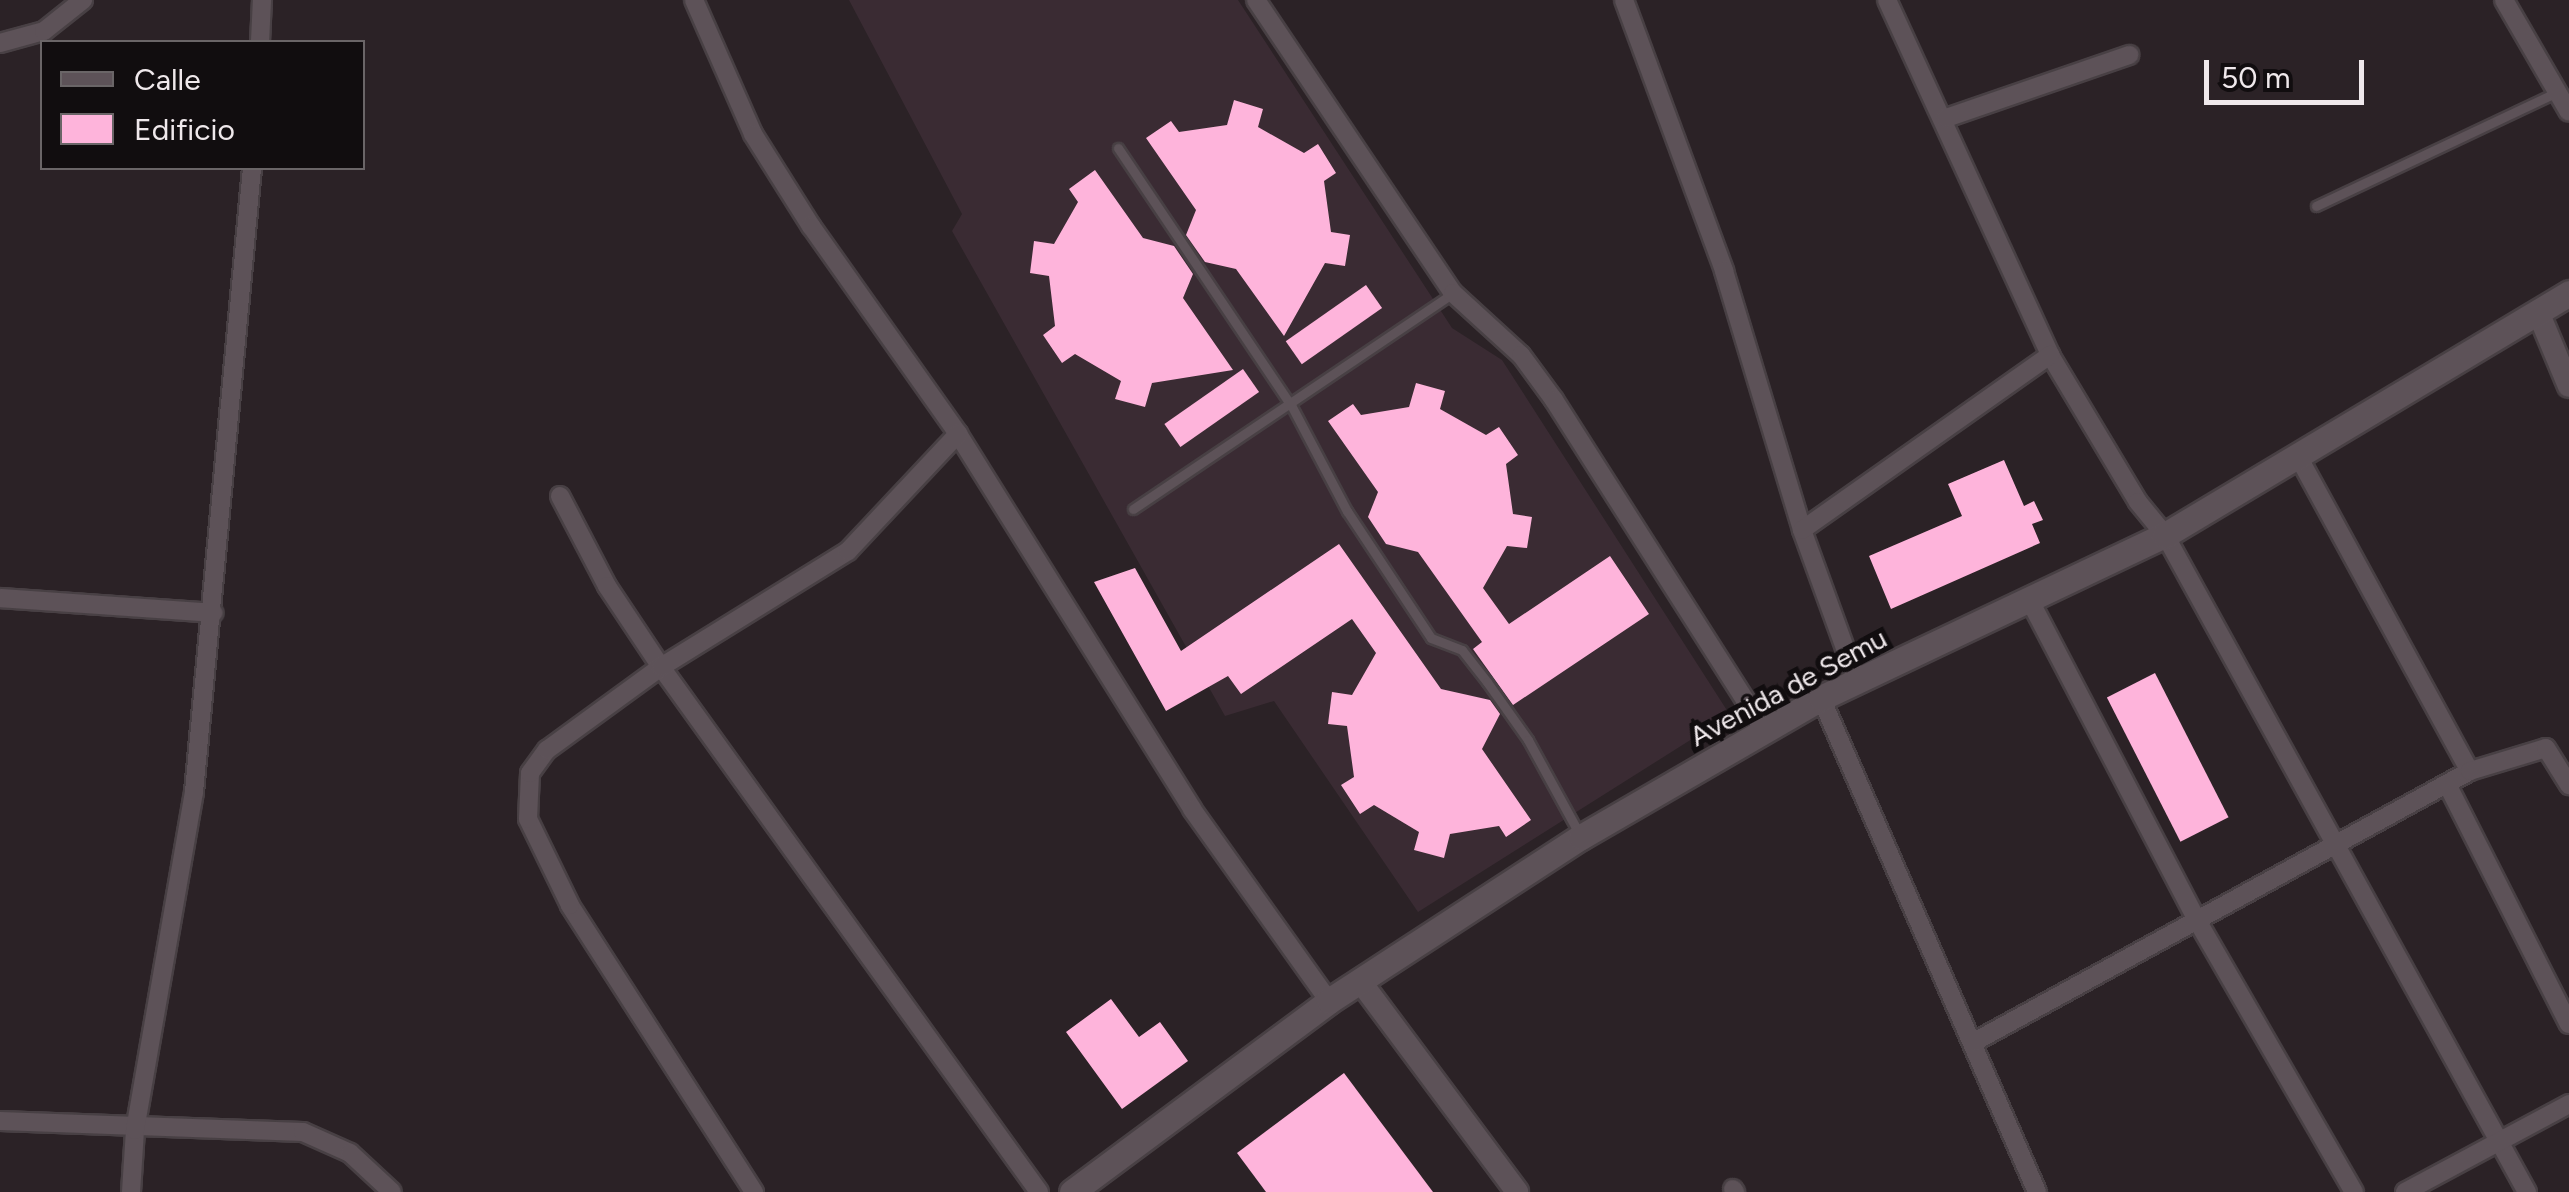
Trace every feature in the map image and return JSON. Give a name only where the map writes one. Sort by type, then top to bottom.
[{"type":"main road","name":"Avenida de Semu","points":[[1072,1192],[1329,1001],[1581,836],[1821,698],[2166,536],[2569,293]]},
{"type":"street","points":[[0,43],[44,30],[83,0]]},
{"type":"street","points":[[260,40],[262,0]]},
{"type":"street","points":[[694,0],[753,134],[958,434],[1182,794],[1329,1001]]},
{"type":"street","points":[[1256,0],[1452,293],[1520,355],[1554,400],[1764,730]]},
{"type":"street","points":[[1624,0],[1724,272],[1802,530],[1857,681]]},
{"type":"street","points":[[2504,0],[2569,112]]},
{"type":"street","points":[[1889,1],[1946,118],[2050,355],[2138,502],[2166,536],[2527,1192]]},
{"type":"street","points":[[1946,118],[2130,55]]},
{"type":"street","points":[[131,1192],[135,1130],[194,792],[252,170]]},
{"type":"street","points":[[2538,312],[2569,386]]},
{"type":"street","points":[[1802,530],[2050,355]]},
{"type":"street","points":[[754,1192],[636,1015],[570,904],[528,819],[530,773],[547,750],[661,667],[848,552],[958,434]]},
{"type":"street","points":[[2300,458],[2470,771]]},
{"type":"street","points":[[560,496],[607,586],[661,667],[1039,1192]]},
{"type":"street","points":[[0,598],[213,613]]},
{"type":"street","points":[[2029,599],[2198,922],[2354,1192]]},
{"type":"street","points":[[1821,698],[1974,1042],[2030,1190]]},
{"type":"street","points":[[1974,1042],[2338,847],[2470,771],[2546,748],[2569,785]]},
{"type":"street","points":[[2447,784],[2569,1024]]},
{"type":"street","points":[[1360,981],[1517,1192]]},
{"type":"street","points":[[2406,1192],[2569,1104]]},
{"type":"street","points":[[0,1122],[135,1130],[302,1132],[350,1153],[392,1192]]},
{"type":"lane","points":[[2316,206],[2557,92]]},
{"type":"lane","points":[[1118,148],[1291,406],[1348,511],[1431,638],[1462,650],[1487,682],[1528,740],[1581,836]]},
{"type":"lane","points":[[1133,508],[1291,406],[1452,293]]},
{"type":"shaded area","points":[[849,0],[1238,0],[1452,328],[1502,360],[1730,715],[1418,912],[1274,701],[1225,716],[952,231],[962,214]]},
{"type":"building","points":[[1234,100],[1263,109],[1258,127],[1304,153],[1318,144],[1336,173],[1324,181],[1331,232],[1350,235],[1345,266],[1325,263],[1284,336],[1236,269],[1205,262],[1186,235],[1196,210],[1146,138],[1171,121],[1179,132],[1227,125]]},
{"type":"building","points":[[1095,170],[1143,238],[1174,246],[1193,274],[1183,298],[1233,370],[1152,383],[1145,407],[1115,399],[1121,381],[1075,354],[1062,363],[1043,335],[1055,326],[1049,276],[1030,273],[1034,241],[1054,244],[1078,202],[1069,189]]},
{"type":"building","points":[[1366,285],[1382,308],[1302,364],[1286,341]]},
{"type":"building","points":[[1243,369],[1259,392],[1180,447],[1164,424]]},
{"type":"building","points":[[1416,383],[1445,391],[1440,409],[1486,435],[1499,427],[1518,455],[1506,464],[1513,514],[1532,517],[1527,548],[1507,546],[1483,588],[1509,624],[1610,556],[1649,614],[1513,705],[1473,649],[1482,642],[1418,552],[1386,544],[1368,517],[1378,492],[1328,421],[1353,404],[1361,415],[1409,407]]},
{"type":"building","points":[[2004,460],[2024,506],[2034,501],[2043,520],[2032,524],[2040,543],[1891,609],[1869,556],[1962,516],[1948,484]]},
{"type":"building","points":[[1339,544],[1441,689],[1490,700],[1500,714],[1482,749],[1531,820],[1506,837],[1499,826],[1450,834],[1444,858],[1414,850],[1419,832],[1374,805],[1360,814],[1341,785],[1354,777],[1347,726],[1328,724],[1332,692],[1352,695],[1376,653],[1352,619],[1241,694],[1228,676],[1166,711],[1094,582],[1135,568],[1181,651]]},
{"type":"building","points":[[2155,673],[2229,817],[2180,842],[2107,698]]},
{"type":"building","points":[[1111,999],[1139,1037],[1160,1022],[1188,1061],[1122,1109],[1066,1032]]},
{"type":"building","points":[[1344,1073],[1433,1192],[1266,1192],[1237,1153]]}]
